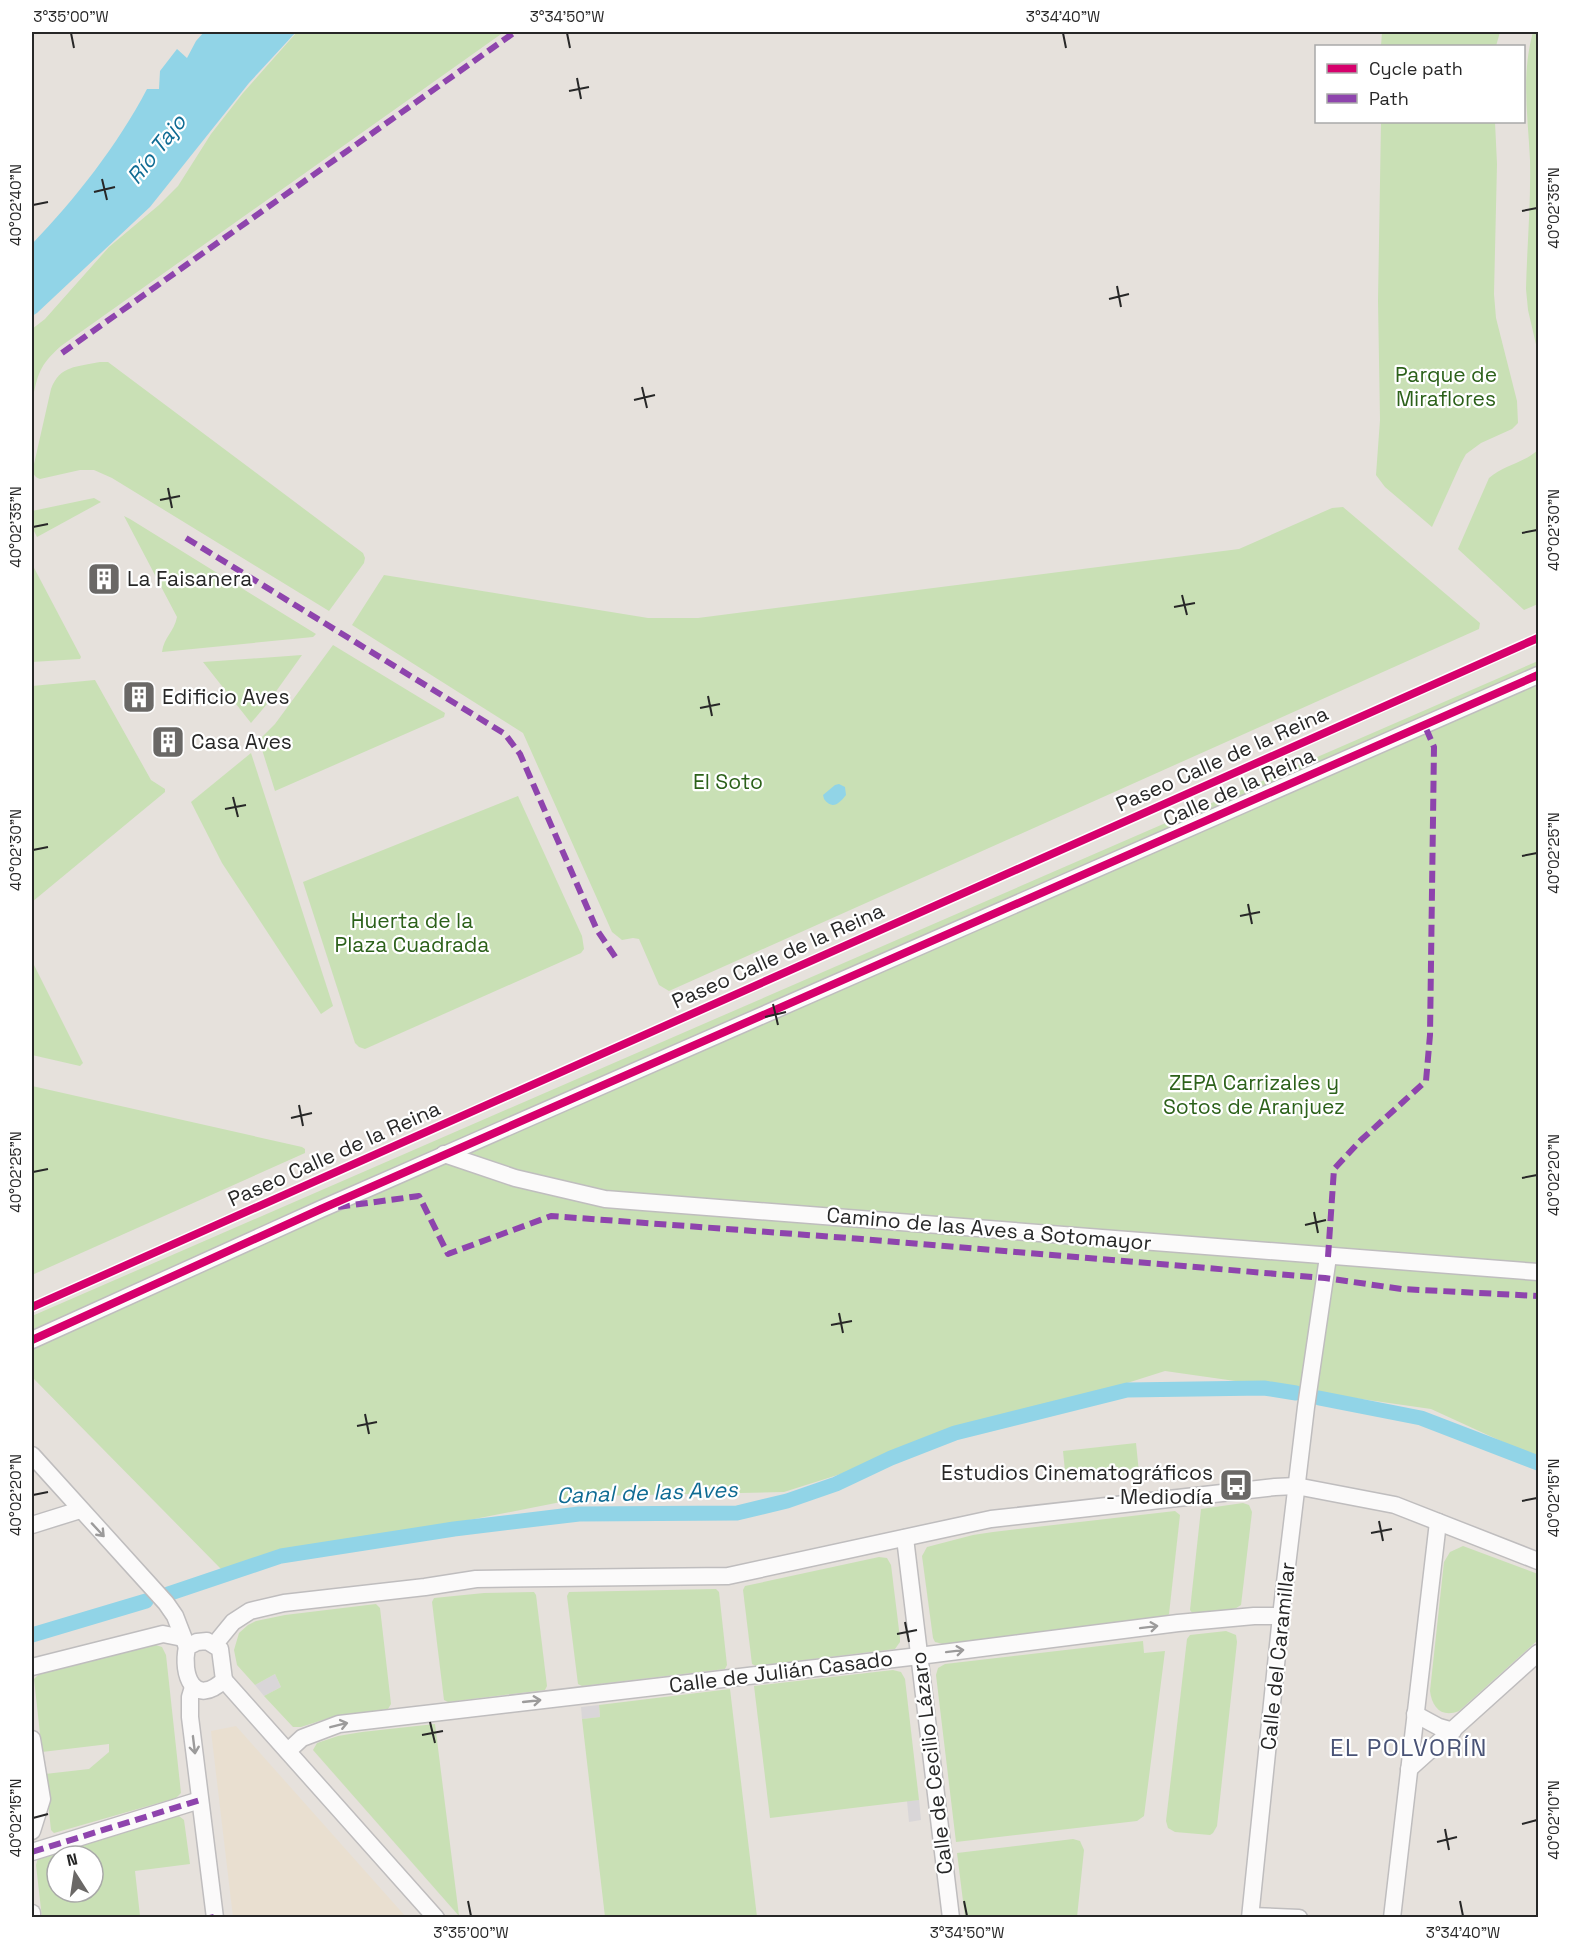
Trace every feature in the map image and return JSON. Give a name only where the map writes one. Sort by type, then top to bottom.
[{"type":"street","name":"Calle de la Reina","points":[[32,1340],[444,1154],[1539,675]]},
{"type":"street","name":"Camino de las Aves a Sotomayor","points":[[444,1154],[515,1178],[606,1199],[1539,1272]]},
{"type":"street","name":"Calle del Caramillar","points":[[1251,1917],[1296,1486],[1328,1257]]},
{"type":"street","points":[[32,1455],[166,1603],[175,1616],[185,1643],[188,1679],[194,1687],[199,1690],[208,1690],[216,1688],[224,1680]]},
{"type":"street","points":[[214,1644],[233,1622],[250,1611],[284,1603],[476,1579],[728,1576],[992,1519],[1296,1486],[1395,1505],[1539,1561]]},
{"type":"street","points":[[32,1525],[80,1510]]},
{"type":"street","points":[[1392,1917],[1438,1522]]},
{"type":"street","name":"Calle de Cecilio Lázaro","points":[[905,1538],[951,1917]]},
{"type":"street","name":"Calle de Julián Casado","points":[[288,1751],[302,1738],[339,1724],[1189,1622],[1281,1616]]},
{"type":"street","points":[[32,1667],[163,1634],[185,1643],[207,1641],[214,1644],[220,1649],[223,1657],[224,1680],[436,1917]]},
{"type":"street","points":[[1409,1769],[1539,1653]]},
{"type":"street","points":[[194,1687],[190,1697],[190,1717],[213,1917]]},
{"type":"street","points":[[1415,1714],[1439,1727],[1453,1731]]},
{"type":"street","points":[[32,1739],[42,1799],[32,1831]]},
{"type":"street","points":[[32,1852],[200,1800]]},
{"type":"street","points":[[1251,1917],[1299,1917]]},
{"type":"shaded area","points":[[275,1674],[281,1687],[264,1696],[255,1685]]},
{"type":"shaded area","points":[[599,1705],[600,1717],[582,1719],[581,1707]]},
{"type":"shaded area","points":[[236,1726],[406,1917],[233,1917],[211,1731]]},
{"type":"shaded area","points":[[919,1800],[921,1820],[909,1822],[907,1801]]},
{"type":"green space","points":[[297,32],[504,32],[61,346],[40,371],[32,402],[32,329],[45,319],[109,247],[178,186],[211,134],[243,93]]},
{"type":"green space","points":[[1382,32],[1500,32],[1496,45],[1381,45]]},
{"type":"green space","points":[[1533,32],[1538,32],[1538,353],[1528,310],[1526,289],[1530,160],[1526,80]]},
{"type":"green space","name":"Parque de Miraflores","points":[[1381,123],[1495,123],[1497,164],[1494,294],[1496,318],[1517,401],[1518,423],[1512,429],[1481,443],[1466,454],[1432,527],[1385,487],[1376,475],[1380,420],[1378,301]]},
{"type":"green space","points":[[108,362],[363,553],[364,563],[329,611],[112,478],[94,470],[80,470],[40,479],[34,475],[34,464],[51,389],[55,381],[59,375],[70,368]]},
{"type":"green space","points":[[1538,450],[1538,604],[1524,610],[1458,549],[1489,478]]},
{"type":"green space","points":[[94,498],[101,502],[37,537],[32,527],[32,511]]},
{"type":"green space","name":"El Soto","points":[[1343,507],[1480,623],[1479,629],[669,991],[659,985],[639,939],[622,940],[612,932],[523,733],[352,625],[384,575],[648,618],[698,618],[1239,549],[1332,508]]},
{"type":"green space","points":[[124,516],[316,634],[313,637],[162,652],[177,617]]},
{"type":"green space","points":[[32,564],[81,657],[80,659],[32,662]]},
{"type":"green space","points":[[333,645],[445,713],[444,717],[275,791],[259,740],[275,724]]},
{"type":"green space","points":[[302,655],[251,723],[203,662]]},
{"type":"green space","name":"ZEPA Carrizales y Sotos de Aranjuez","points":[[1538,661],[1538,1458],[1431,1409],[1165,1371],[784,1492],[591,1496],[221,1569],[32,1377],[32,1316]]},
{"type":"green space","points":[[95,680],[151,780],[165,789],[165,792],[32,902],[32,686]]},
{"type":"green space","points":[[251,753],[333,1006],[321,1014],[222,863],[191,802]]},
{"type":"green space","name":"Huerta de la Plaza Cuadrada","points":[[518,796],[582,936],[584,949],[581,953],[365,1049],[359,1047],[355,1043],[303,882]]},
{"type":"green space","points":[[32,961],[83,1063],[80,1066],[32,1055]]},
{"type":"green space","points":[[32,1086],[302,1147],[305,1153],[32,1275]]},
{"type":"green space","points":[[1136,1443],[1139,1473],[1066,1481],[1063,1451]]},
{"type":"green space","points":[[1243,1503],[1249,1505],[1252,1512],[1241,1605],[1233,1610],[1193,1614],[1190,1610],[1201,1509]]},
{"type":"green space","points":[[1175,1511],[1180,1515],[1167,1617],[943,1644],[935,1642],[922,1556],[927,1547],[993,1532]]},
{"type":"green space","points":[[1463,1546],[1538,1574],[1538,1640],[1459,1711],[1448,1713],[1436,1707],[1430,1691],[1444,1562],[1450,1552]]},
{"type":"green space","points":[[879,1557],[887,1558],[891,1565],[900,1638],[895,1649],[756,1666],[752,1664],[743,1590],[745,1586]]},
{"type":"green space","points":[[716,1589],[719,1592],[727,1665],[725,1669],[582,1686],[578,1684],[567,1596],[569,1592]]},
{"type":"green space","points":[[534,1592],[547,1686],[545,1690],[448,1702],[444,1700],[432,1602],[434,1598],[484,1593]]},
{"type":"green space","points":[[376,1604],[380,1608],[391,1704],[388,1709],[329,1718],[301,1727],[293,1727],[264,1696],[281,1687],[275,1674],[255,1685],[237,1665],[234,1650],[239,1633],[256,1621],[285,1615]]},
{"type":"green space","points":[[1226,1631],[1236,1635],[1237,1642],[1217,1826],[1210,1835],[1175,1832],[1168,1828],[1166,1821],[1187,1639],[1190,1635]]},
{"type":"green space","points":[[1143,1641],[1144,1653],[1165,1651],[1144,1816],[1137,1821],[956,1842],[936,1675],[938,1668],[945,1664]]},
{"type":"green space","points":[[153,1644],[162,1647],[166,1655],[181,1793],[176,1798],[54,1833],[51,1830],[45,1774],[89,1769],[109,1752],[109,1744],[42,1752],[34,1679],[39,1674],[120,1650]]},
{"type":"green space","points":[[893,1670],[901,1672],[905,1679],[919,1800],[770,1818],[754,1686]]},
{"type":"green space","points":[[730,1689],[757,1917],[605,1917],[582,1719],[600,1717],[599,1705]]},
{"type":"green space","points":[[435,1724],[459,1916],[313,1750],[317,1743],[338,1736]]},
{"type":"green space","points":[[175,1816],[184,1820],[190,1864],[135,1871],[140,1916],[42,1918],[36,1865],[38,1858],[45,1856],[45,1904],[105,1904],[105,1844],[84,1844]]},
{"type":"green space","points":[[1073,1839],[1080,1841],[1084,1850],[1077,1917],[965,1917],[957,1853]]},
{"type":"water","name":"Río Tajo","points":[[204,32],[296,32],[249,83],[150,207],[32,316],[32,244],[95,171],[123,131],[147,89],[159,89],[160,71],[177,49],[187,58]]},
{"type":"water","points":[[839,784],[845,787],[846,795],[838,803],[830,804],[823,795]]},
{"type":"waterway","name":"Canal de las Aves","points":[[168,1594],[281,1556],[454,1529],[579,1514],[737,1513],[787,1501],[836,1484],[891,1458],[955,1433],[1127,1390],[1264,1388],[1296,1393]]},
{"type":"waterway","name":"Canal de las Aves","points":[[1319,1398],[1421,1418],[1538,1463]]},
{"type":"waterway","name":"Canal de las Aves","points":[[32,1635],[146,1601]]},
{"type":"marked path","points":[[62,353],[515,32]]},
{"type":"marked path","points":[[186,538],[505,734],[520,754],[597,930],[616,958]]},
{"type":"marked path","points":[[1328,1257],[1334,1169],[1361,1140],[1426,1081],[1430,1035],[1434,747],[1425,726]]},
{"type":"marked path","points":[[338,1207],[419,1196],[448,1254],[551,1216],[862,1239],[1325,1278],[1402,1289],[1538,1296]]},
{"type":"marked path","points":[[32,1852],[200,1800]]},
{"type":"marked path","points":[[210,1918],[214,1917]]},
{"type":"cycle path","name":"Paseo Calle de la Reina","points":[[32,1307],[1538,638]]},
{"type":"cycle path","points":[[32,1340],[321,1209],[1538,675]]},
{"type":"place","name":"La Faisanera","points":[[104,579]]},
{"type":"place","name":"Edificio Aves","points":[[139,697]]},
{"type":"place","name":"Casa Aves","points":[[168,742]]},
{"type":"place","name":"Estudios Cinematográficos - Mediodía","points":[[1236,1485]]},
{"type":"district","name":"EL POLVORÍN","points":[[1409,1748]]}]
